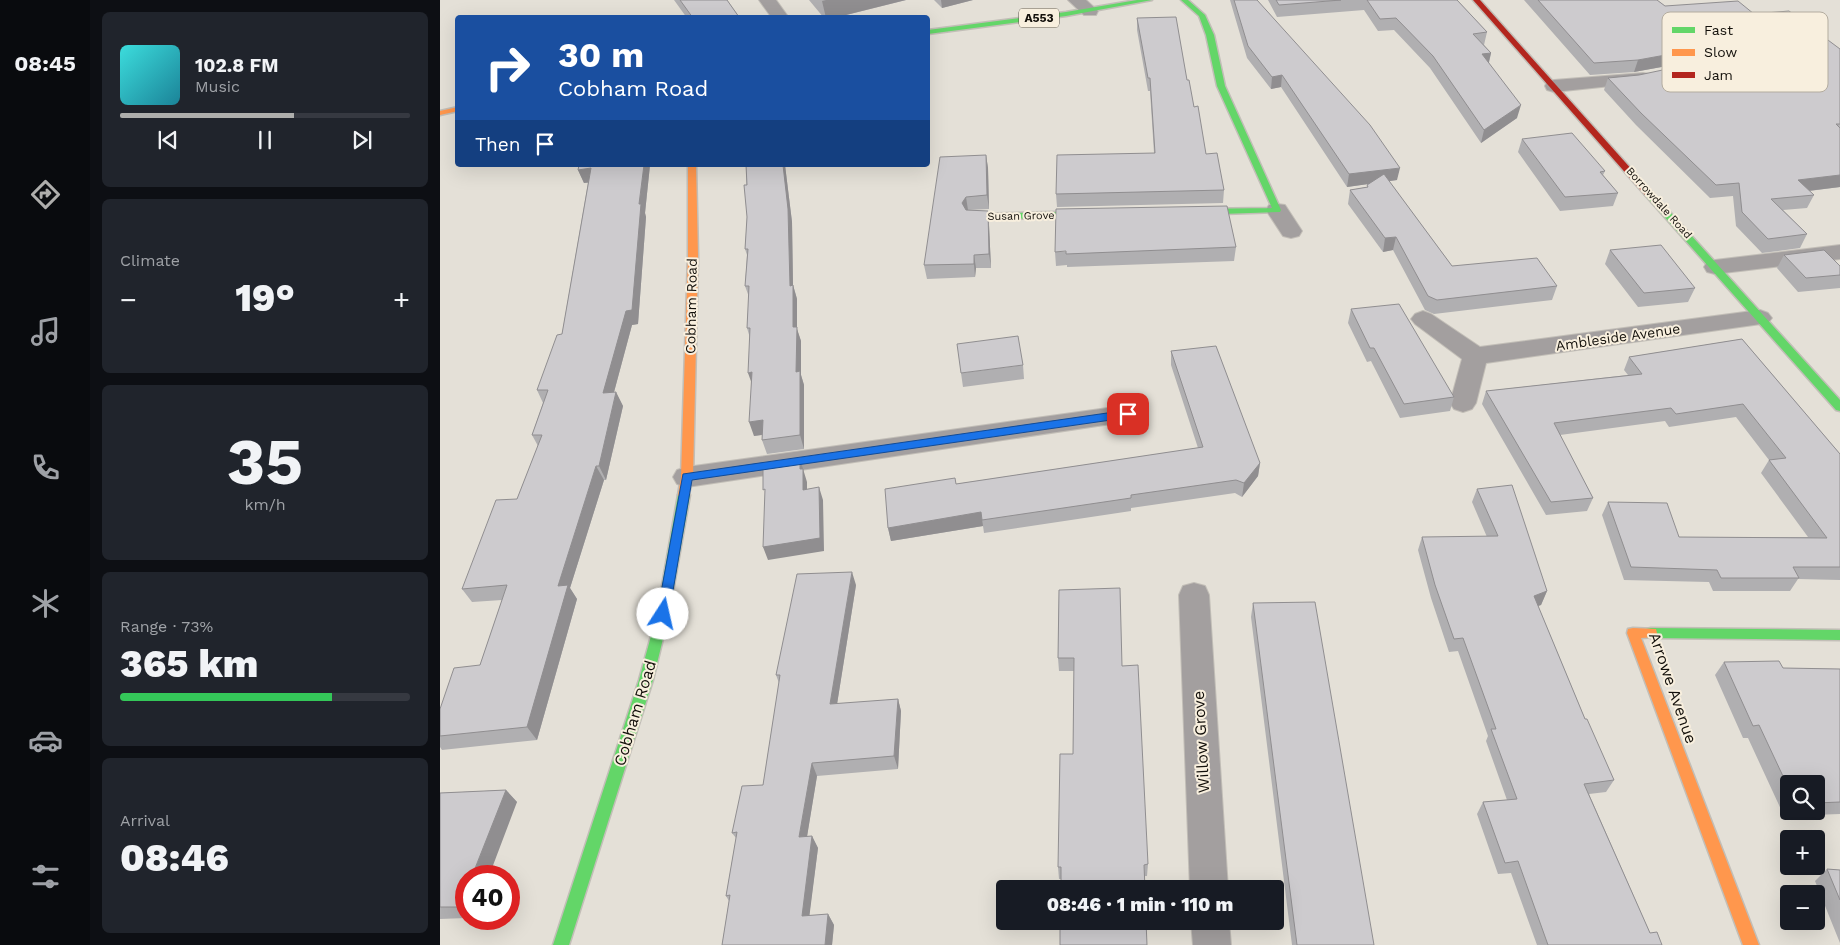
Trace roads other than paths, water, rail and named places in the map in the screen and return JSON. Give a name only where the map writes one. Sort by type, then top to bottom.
[{"type":"street","points":[[767,0],[780,15]]},
{"type":"street","points":[[1076,0],[1090,11]]},
{"type":"street","name":"A553","points":[[930,32],[1090,11],[1149,0]]},
{"type":"street","points":[[1184,0],[1202,15],[1210,35],[1221,86],[1277,210],[1291,231]]},
{"type":"street","name":"Borrowdale Road","points":[[1476,0],[1840,407]]},
{"type":"street","points":[[1554,86],[1634,80],[1662,74]]},
{"type":"street","points":[[440,112],[455,110]]},
{"type":"street","name":"Cobham Road","points":[[561,945],[646,680],[663,614],[687,477],[693,256],[692,167]]},
{"type":"street","points":[[1180,212],[1277,210]]},
{"type":"street","name":"Susan Grove","points":[[976,217],[1102,214]]},
{"type":"street","points":[[1715,267],[1840,252]]},
{"type":"street","name":"Ambleside Avenue","points":[[1475,356],[1760,318]]},
{"type":"street","points":[[1423,319],[1475,356],[1463,403]]},
{"type":"street","points":[[687,477],[1128,414]]},
{"type":"street","name":"Willow Grove","points":[[1194,595],[1209,880]]},
{"type":"street","name":"Arrowe Avenue","points":[[1751,945],[1633,633],[1840,635]]},
{"type":"street","points":[[1211,930],[1212,945]]}]
